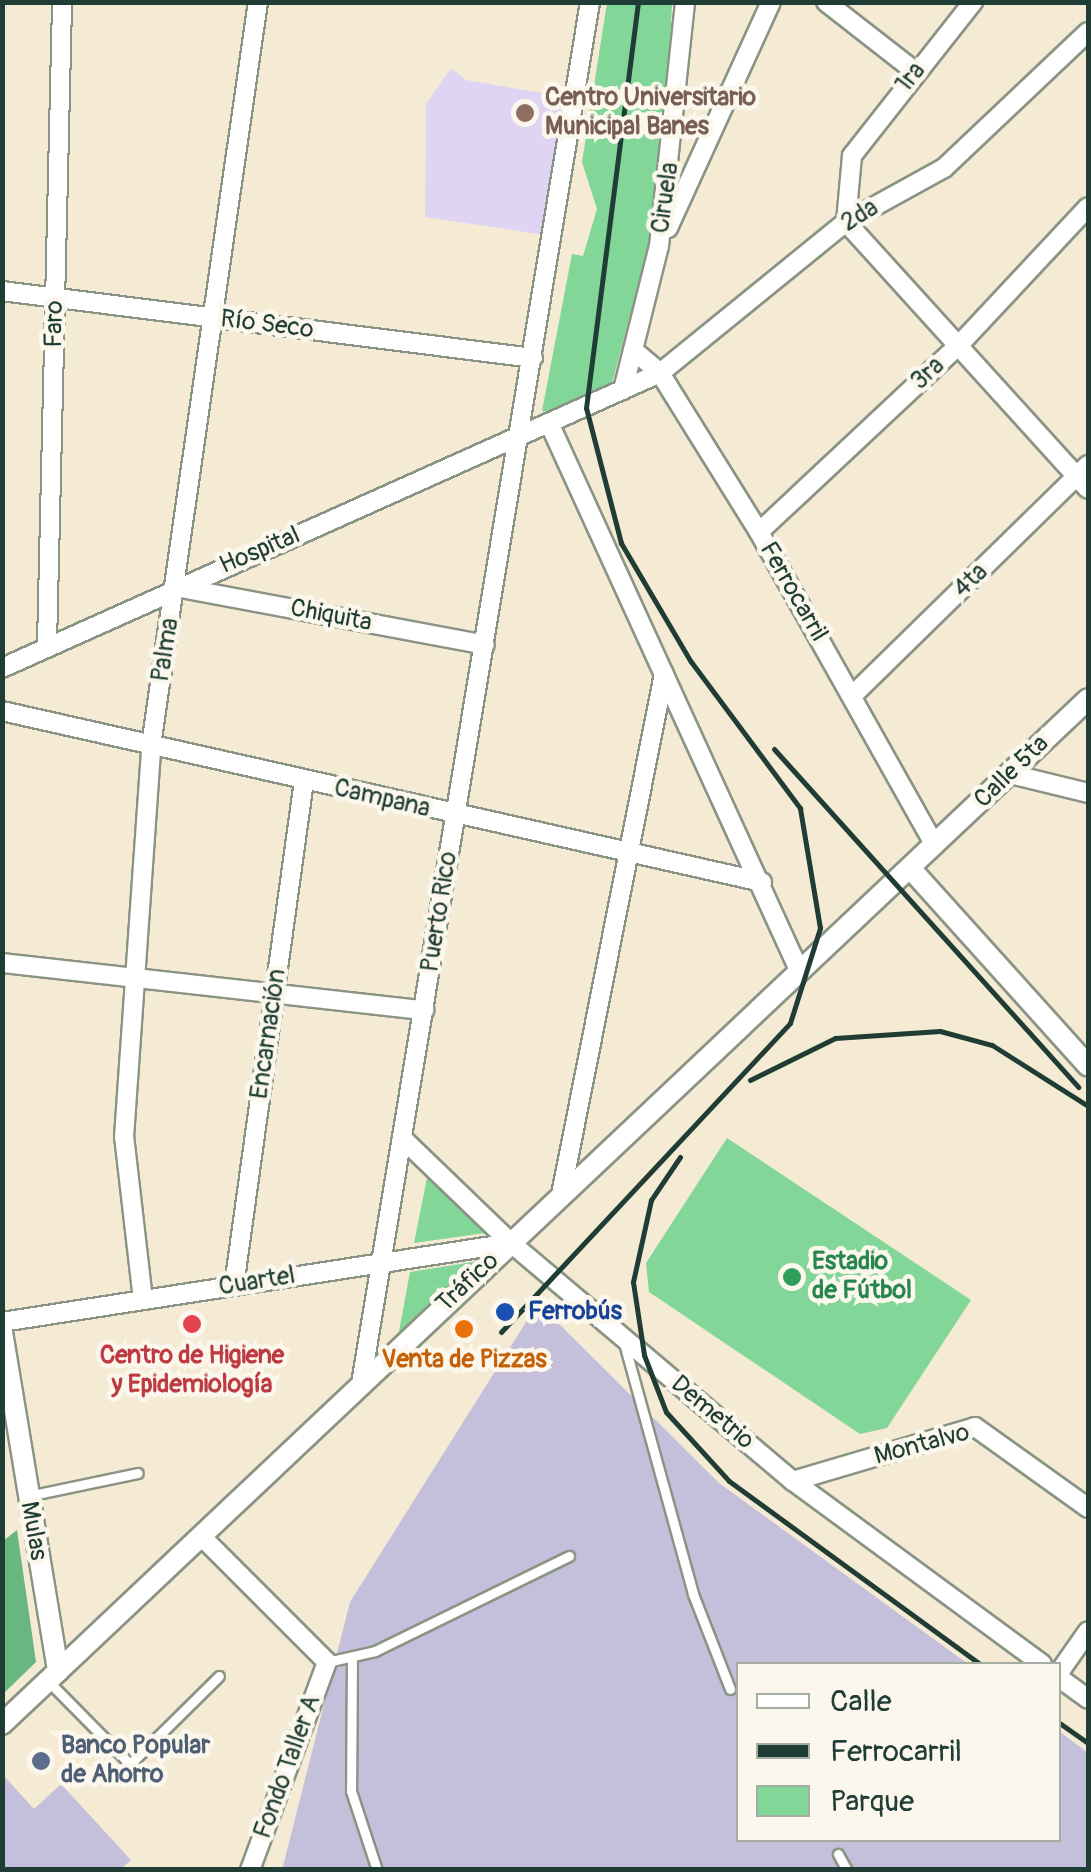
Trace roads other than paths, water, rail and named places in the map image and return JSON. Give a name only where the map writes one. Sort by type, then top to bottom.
[{"type":"street","name":"Faro","points":[[47,644],[62,2]]},
{"type":"street","name":"Palma","points":[[143,1300],[124,1138],[151,746],[258,2]]},
{"type":"street","name":"Puerto Rico","points":[[361,1384],[590,2]]},
{"type":"street","name":"Ciruela","points":[[624,390],[659,246],[685,2]]},
{"type":"street","points":[[659,246],[771,2]]},
{"type":"street","points":[[826,2],[916,72]]},
{"type":"street","name":"1ra","points":[[846,222],[852,156],[973,2]]},
{"type":"street","name":"2da","points":[[624,390],[660,373],[846,222],[944,168],[1088,32]]},
{"type":"street","name":"3ra","points":[[758,532],[958,346],[1088,206]]},
{"type":"street","points":[[846,222],[958,346],[1085,477]]},
{"type":"street","name":"Río Seco","points":[[2,291],[532,358]]},
{"type":"street","name":"Ferrocarril","points":[[634,350],[660,373],[758,532],[935,845]]},
{"type":"street","points":[[520,439],[624,390]]},
{"type":"street","points":[[550,424],[799,970]]},
{"type":"street","name":"Hospital","points":[[2,668],[47,644],[520,439]]},
{"type":"street","name":"4ta","points":[[852,696],[1085,477]]},
{"type":"street","name":"Chiquita","points":[[176,587],[485,645]]},
{"type":"street","points":[[561,1195],[664,674]]},
{"type":"street","name":"Calle 5ta","points":[[935,845],[1088,699]]},
{"type":"street","name":"Campana","points":[[2,712],[762,882]]},
{"type":"street","points":[[1010,774],[1088,793]]},
{"type":"street","name":"Encarnación","points":[[234,1286],[304,781]]},
{"type":"street","name":"Tráfico","points":[[2,1724],[935,845]]},
{"type":"street","points":[[910,868],[1088,1066]]},
{"type":"street","points":[[2,963],[424,1010]]},
{"type":"street","name":"Demetrio","points":[[402,1138],[510,1243],[793,1481],[1039,1662]]},
{"type":"street","name":"Cuartel","points":[[2,1322],[510,1243]]},
{"type":"street","name":"Mulas","points":[[2,1332],[53,1676]]},
{"type":"street","name":"Montalvo","points":[[793,1481],[976,1426],[1088,1508]]},
{"type":"street","name":"Fondo Taller A","points":[[201,1536],[327,1662],[250,1870]]},
{"type":"street","points":[[1061,1672],[1088,1631]]},
{"type":"street","points":[[1061,1678],[1088,1699]]},
{"type":"lane","points":[[622,1337],[693,1594],[730,1689]]},
{"type":"lane","points":[[26,1496],[138,1473]]},
{"type":"lane","points":[[327,1662],[352,1656],[568,1556]]},
{"type":"lane","points":[[352,1656],[351,1791],[377,1870]]},
{"type":"lane","points":[[53,1676],[130,1764],[219,1676]]},
{"type":"lane","points":[[838,1854],[847,1870]]},
{"type":"railway","points":[[501,1332],[790,1023],[820,928],[800,808],[691,662],[621,543],[586,408],[638,2]]},
{"type":"railway","points":[[774,749],[1078,1087]]},
{"type":"railway","points":[[750,1080],[835,1038],[940,1031],[992,1045],[1088,1106]]},
{"type":"railway","points":[[680,1157],[651,1200],[633,1282],[644,1355],[666,1412],[729,1481],[977,1662]]},
{"type":"railway","points":[[1061,1724],[1088,1743]]},
{"type":"place","name":"Centro Universitario Municipal Banes","points":[[525,113]]},
{"type":"place","name":"Estadio de Fútbol","points":[[792,1277]]},
{"type":"place","name":"Ferrobús","points":[[505,1312]]},
{"type":"place","name":"Centro de Higiene y Epidemiología","points":[[192,1324]]},
{"type":"place","name":"Venta de Pizzas","points":[[464,1329]]},
{"type":"place","name":"Banco Popular de Ahorro","points":[[41,1761]]}]
